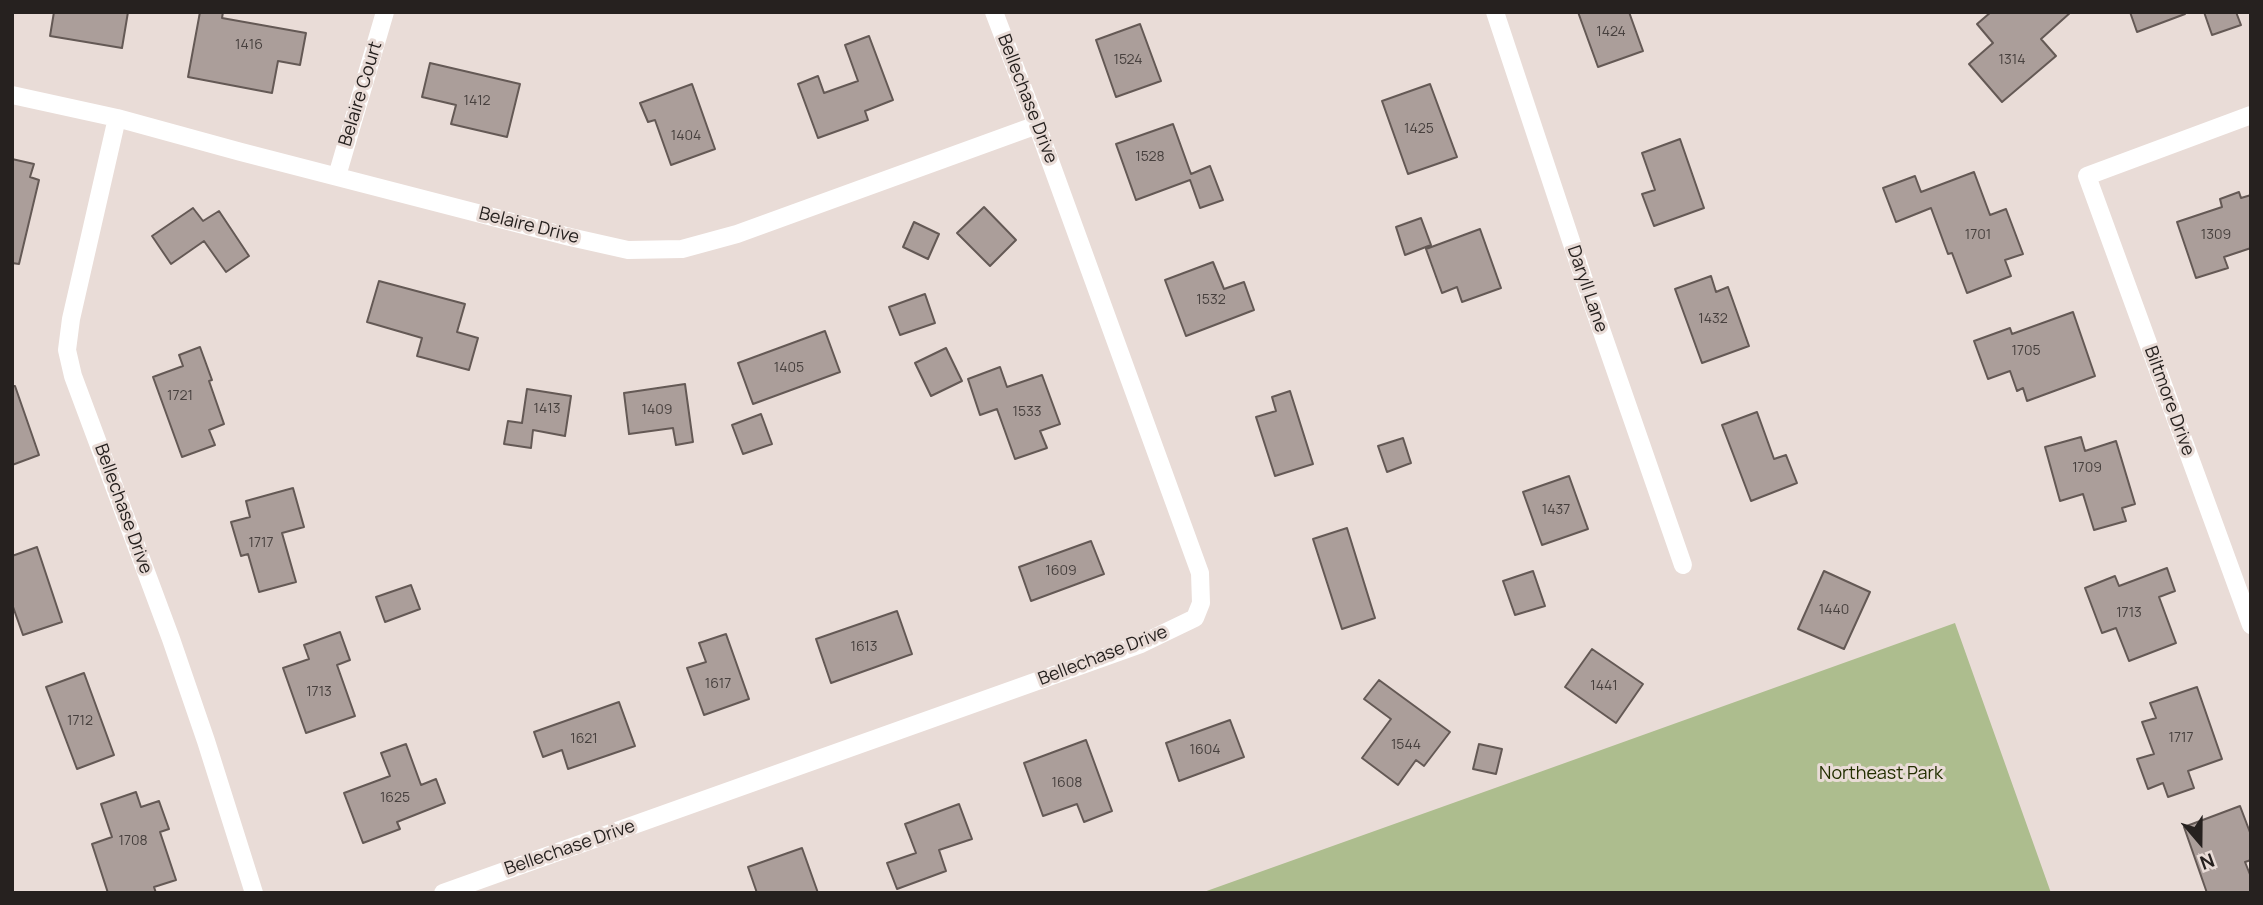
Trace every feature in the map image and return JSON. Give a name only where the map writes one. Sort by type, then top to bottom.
[{"type":"street","name":"Belaire Court","points":[[337,176],[385,12]]},
{"type":"street","name":"Bellechase Drive","points":[[443,893],[1121,652],[1161,636],[1195,618],[1202,603],[1200,573],[994,12]]},
{"type":"street","name":"Daryll Lane","points":[[1495,12],[1683,565]]},
{"type":"street","name":"Belaire Drive","points":[[12,94],[117,118],[628,250],[682,249],[737,234],[1037,125]]},
{"type":"street","name":"Biltmore Drive","points":[[2251,115],[2087,176],[2251,625]]},
{"type":"street","name":"Bellechase Drive","points":[[117,118],[71,320],[67,351],[202,729],[254,893]]},
{"type":"green space","name":"Northeast Park","points":[[1955,623],[2051,893],[1201,893],[1537,773]]},
{"type":"building","points":[[54,12],[128,12],[122,48],[50,36]]},
{"type":"building","points":[[200,12],[223,12],[222,18],[306,33],[300,65],[278,61],[272,93],[188,77]]},
{"type":"building","points":[[1578,12],[1629,12],[1643,51],[1598,67]]},
{"type":"building","points":[[1991,12],[2071,12],[2041,39],[2056,56],[2002,102],[1969,64],[1993,43],[1977,24]]},
{"type":"building","points":[[2130,12],[2185,12],[2185,14],[2137,32]]},
{"type":"building","points":[[2204,12],[2236,12],[2241,25],[2212,35]]},
{"type":"building","points":[[1140,24],[1161,81],[1116,97],[1096,40]]},
{"type":"building","points":[[869,36],[893,100],[865,111],[868,120],[818,138],[798,84],[818,76],[824,93],[858,81],[845,45]]},
{"type":"building","points":[[430,63],[520,84],[507,137],[451,124],[456,105],[422,97]]},
{"type":"building","points":[[692,84],[715,149],[671,165],[655,120],[648,122],[640,103]]},
{"type":"building","points":[[1430,84],[1457,157],[1408,174],[1382,101]]},
{"type":"building","points":[[1173,124],[1191,174],[1210,166],[1223,200],[1200,208],[1190,180],[1136,200],[1116,144]]},
{"type":"building","points":[[1680,139],[1704,208],[1654,226],[1642,194],[1655,190],[1642,153]]},
{"type":"building","points":[[12,159],[34,164],[30,177],[39,180],[19,264],[12,263]]},
{"type":"building","points":[[1974,172],[1990,215],[2006,209],[2023,254],[2005,260],[2011,276],[1967,293],[1952,253],[1948,254],[1931,208],[1896,222],[1883,188],[1915,176],[1921,192]]},
{"type":"building","points":[[2239,192],[2241,198],[2251,195],[2251,248],[2224,257],[2228,268],[2196,278],[2177,222],[2222,207],[2220,199]]},
{"type":"building","points":[[984,207],[1016,240],[990,266],[957,233]]},
{"type":"building","points":[[193,208],[203,221],[219,211],[249,256],[226,272],[204,241],[171,264],[152,236]]},
{"type":"building","points":[[1421,218],[1431,245],[1405,255],[1396,227]]},
{"type":"building","points":[[914,222],[939,234],[928,259],[903,247]]},
{"type":"building","points":[[1480,229],[1501,288],[1462,302],[1457,287],[1442,293],[1426,249]]},
{"type":"building","points":[[1213,262],[1224,289],[1244,282],[1254,310],[1186,336],[1165,280]]},
{"type":"building","points":[[1711,276],[1716,292],[1728,287],[1749,346],[1702,363],[1675,289]]},
{"type":"building","points":[[379,281],[465,304],[457,332],[478,338],[469,370],[417,356],[422,338],[367,322]]},
{"type":"building","points":[[925,294],[935,323],[900,335],[889,307]]},
{"type":"building","points":[[2073,312],[2095,376],[2027,401],[2023,388],[2017,391],[2010,371],[1988,379],[1974,341],[2010,328],[2012,334]]},
{"type":"building","points":[[825,331],[840,372],[753,404],[738,363]]},
{"type":"building","points":[[200,347],[224,424],[209,430],[215,445],[182,457],[153,377],[183,366],[179,355]]},
{"type":"building","points":[[946,348],[962,381],[931,396],[915,363]]},
{"type":"building","points":[[1000,367],[1007,387],[1042,375],[1060,424],[1040,431],[1047,448],[1015,459],[997,409],[980,415],[968,379]]},
{"type":"building","points":[[685,384],[693,442],[676,445],[673,428],[629,434],[624,393]]},
{"type":"building","points":[[12,386],[15,386],[39,455],[12,465]]},
{"type":"building","points":[[527,389],[571,396],[565,436],[533,430],[531,448],[504,444],[508,421],[522,423]]},
{"type":"building","points":[[1290,391],[1313,464],[1275,476],[1256,417],[1276,411],[1272,397]]},
{"type":"building","points":[[1757,412],[1774,459],[1786,455],[1797,483],[1751,501],[1722,425]]},
{"type":"building","points":[[761,414],[772,444],[743,454],[732,425]]},
{"type":"building","points":[[2081,437],[2085,451],[2116,441],[2135,504],[2122,508],[2126,521],[2094,530],[2083,494],[2060,501],[2045,447]]},
{"type":"building","points":[[1403,438],[1411,463],[1387,472],[1378,446]]},
{"type":"building","points":[[1569,476],[1588,529],[1542,545],[1523,492]]},
{"type":"building","points":[[293,488],[304,527],[282,533],[296,582],[259,592],[248,554],[241,556],[231,522],[250,517],[246,501]]},
{"type":"building","points":[[1347,528],[1375,618],[1342,629],[1313,539]]},
{"type":"building","points":[[1091,541],[1104,574],[1031,601],[1019,567]]},
{"type":"building","points":[[37,547],[62,622],[23,635],[12,604],[12,556]]},
{"type":"building","points":[[2167,568],[2175,591],[2159,597],[2176,643],[2129,661],[2116,628],[2102,633],[2085,588],[2115,576],[2119,586]]},
{"type":"building","points":[[1533,571],[1545,606],[1515,615],[1503,581]]},
{"type":"building","points":[[1824,571],[1870,592],[1844,649],[1798,629]]},
{"type":"building","points":[[411,585],[420,609],[385,622],[376,597]]},
{"type":"building","points":[[897,611],[912,654],[831,683],[816,639]]},
{"type":"building","points":[[340,632],[350,660],[337,665],[355,716],[306,733],[283,668],[309,659],[304,645]]},
{"type":"building","points":[[726,634],[749,699],[704,715],[687,668],[706,662],[699,643]]},
{"type":"building","points":[[1592,649],[1643,684],[1616,723],[1565,687]]},
{"type":"building","points":[[84,673],[114,755],[77,769],[46,687]]},
{"type":"building","points":[[1379,680],[1450,732],[1424,766],[1416,760],[1398,785],[1362,758],[1391,719],[1364,699]]},
{"type":"building","points":[[2197,687],[2222,759],[2188,771],[2194,788],[2168,797],[2163,783],[2148,789],[2137,759],[2154,754],[2142,722],[2156,718],[2150,703]]},
{"type":"building","points":[[619,702],[635,746],[568,769],[562,750],[543,757],[534,732]]},
{"type":"building","points":[[1230,720],[1244,757],[1179,781],[1166,743]]},
{"type":"building","points":[[1086,740],[1112,811],[1084,822],[1077,804],[1043,816],[1024,763]]},
{"type":"building","points":[[406,744],[421,785],[436,779],[445,803],[397,822],[400,829],[363,843],[344,793],[390,776],[381,753]]},
{"type":"building","points":[[1479,744],[1502,749],[1496,774],[1473,769]]},
{"type":"building","points":[[136,792],[141,807],[159,801],[169,829],[160,832],[176,880],[154,887],[156,893],[108,893],[92,844],[112,837],[101,804]]},
{"type":"building","points":[[959,804],[972,839],[939,850],[946,871],[897,889],[887,863],[916,853],[905,824]]},
{"type":"building","points":[[2240,806],[2251,835],[2251,860],[2245,862],[2251,877],[2251,893],[2207,893],[2184,827]]},
{"type":"building","points":[[802,848],[818,893],[757,893],[748,867]]}]
